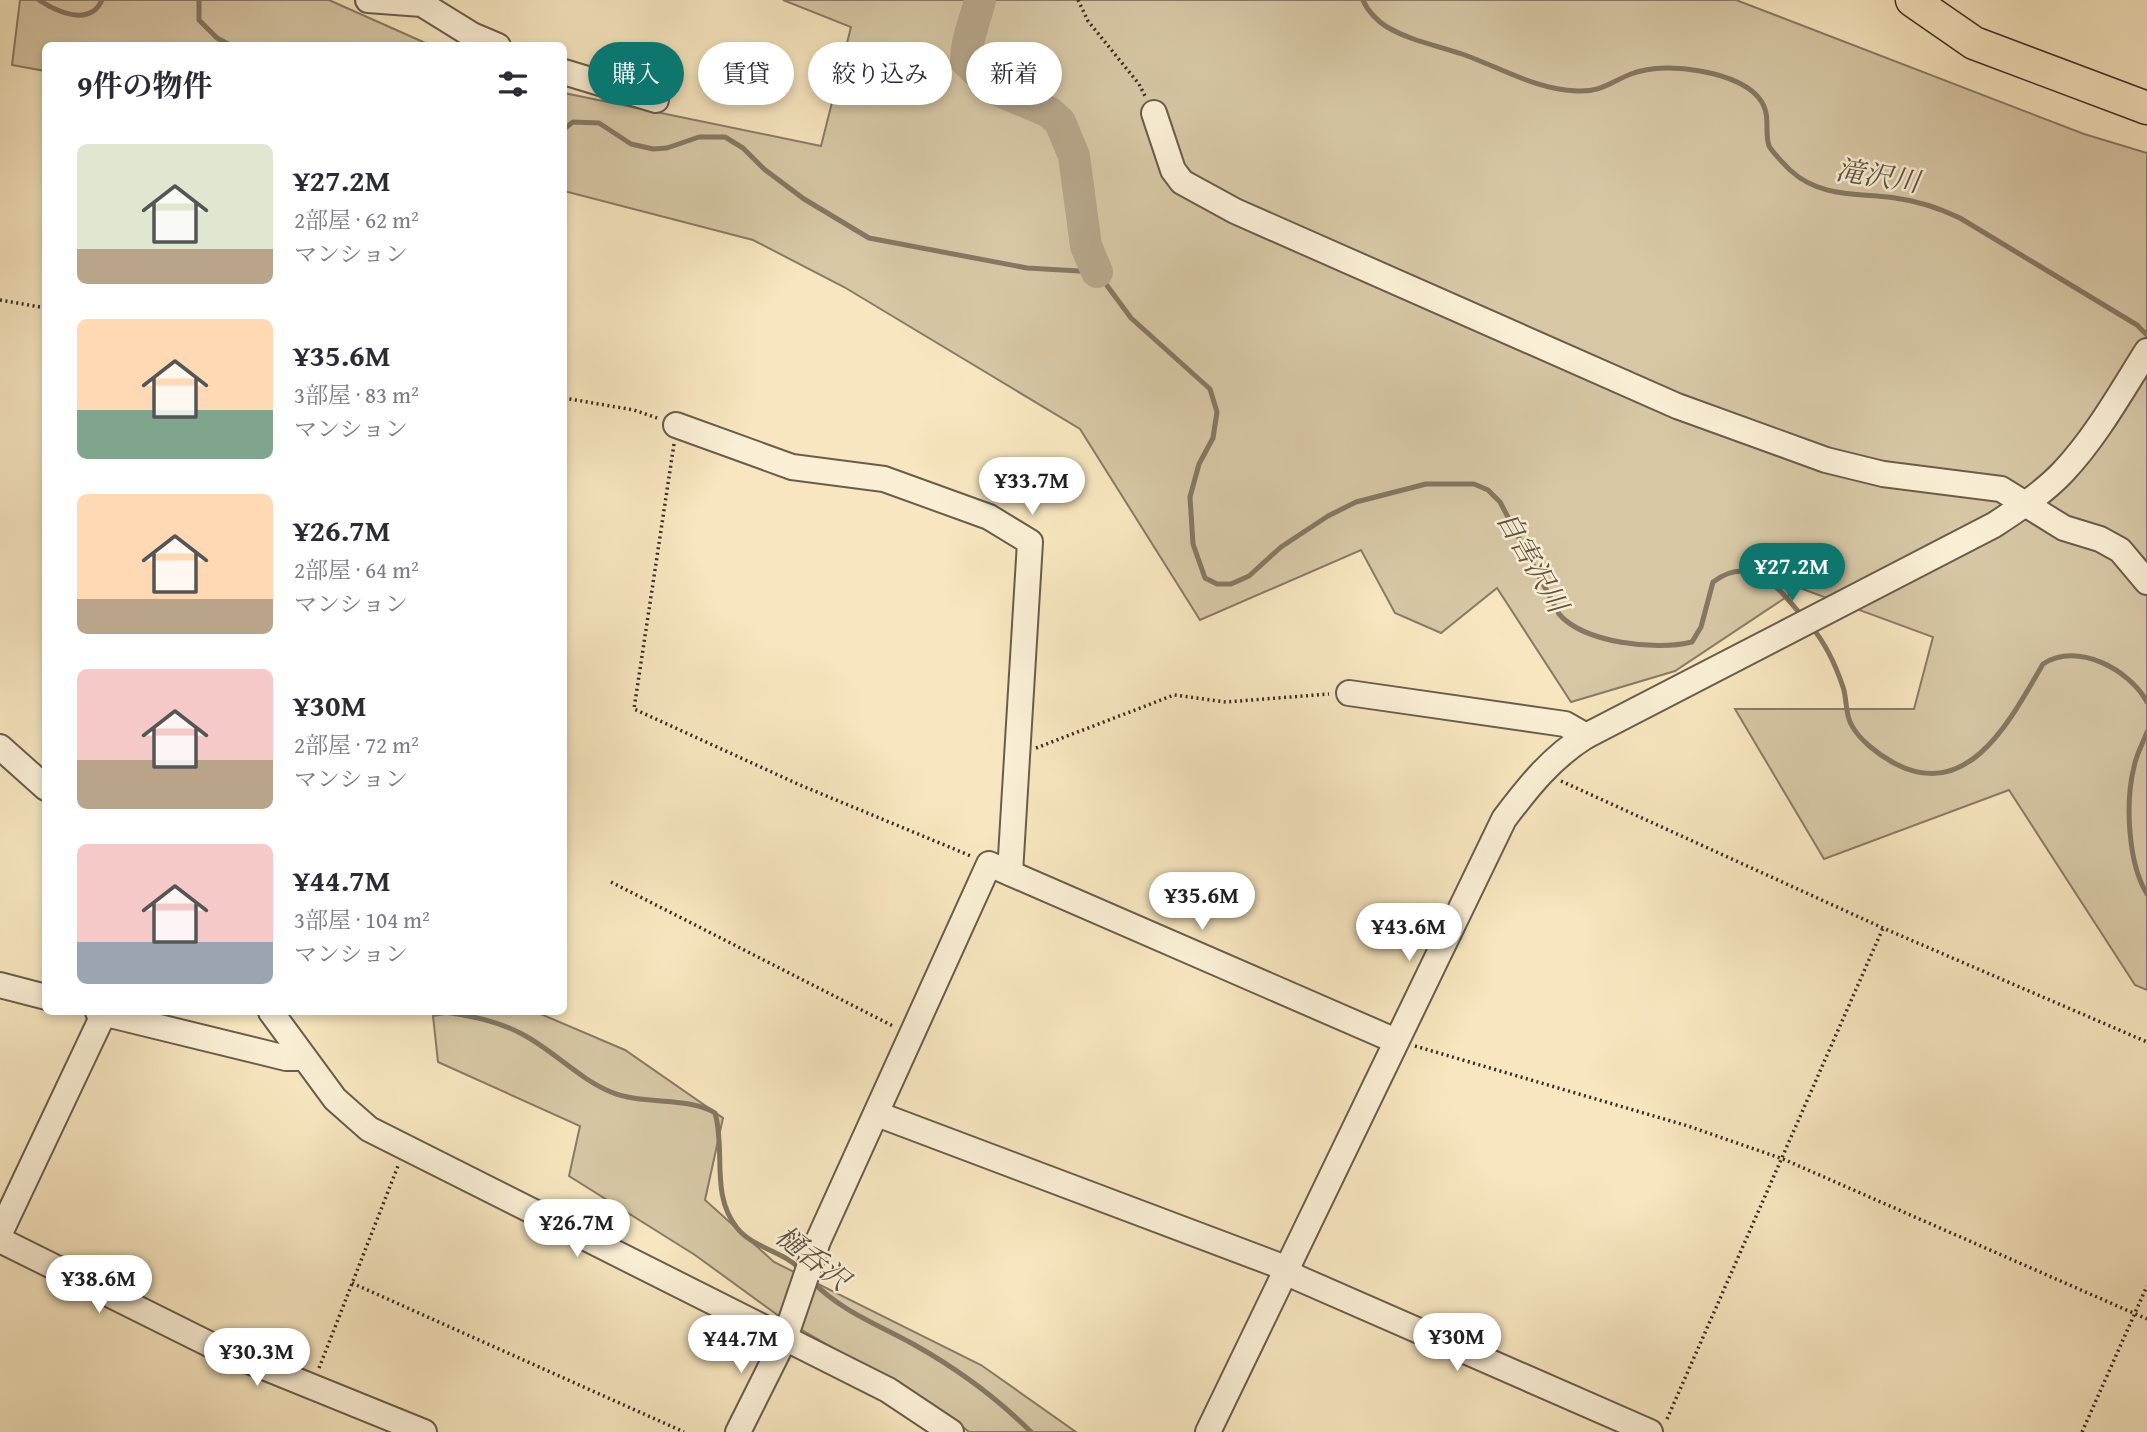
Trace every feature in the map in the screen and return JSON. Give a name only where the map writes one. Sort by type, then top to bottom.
[{"type":"main road","points":[[1912,0],[1974,43],[2147,108]]},
{"type":"street","points":[[368,0],[422,4],[472,35],[489,42]]},
{"type":"street","points":[[567,73],[588,79]]},
{"type":"street","points":[[1154,113],[1173,170],[1182,182],[1234,211],[1677,406],[1826,460],[1883,474],[2001,489],[2064,528],[2100,539],[2119,550],[2147,582]]},
{"type":"street","points":[[1208,1432],[1504,819],[1541,770],[1564,749],[1586,736],[1994,526],[2026,504],[2062,474],[2105,417],[2147,351]]},
{"type":"street","points":[[677,425],[792,467],[884,479],[989,517],[1030,542],[1017,755],[1000,868],[912,1036],[818,1241],[785,1338],[738,1432]]},
{"type":"street","points":[[1349,693],[1565,724],[1586,736]]},
{"type":"street","points":[[0,747],[42,784]]},
{"type":"street","points":[[1000,868],[1396,1041]]},
{"type":"street","points":[[0,985],[42,996]]},
{"type":"street","points":[[0,1233],[100,1015]]},
{"type":"street","points":[[113,1015],[286,1058],[304,1058]]},
{"type":"street","points":[[273,1015],[349,1114],[369,1129],[888,1390],[951,1432]]},
{"type":"street","points":[[877,1114],[1275,1264],[1286,1271],[1658,1426]]},
{"type":"street","points":[[0,1240],[219,1349],[424,1432]]},
{"type":"path","points":[[1078,0],[1088,21],[1139,84],[1154,113]]},
{"type":"path","points":[[0,300],[42,307]]},
{"type":"path","points":[[567,399],[634,410],[677,425],[634,709],[800,785],[1000,868]]},
{"type":"path","points":[[1017,755],[1174,695],[1226,702],[1349,693]]},
{"type":"path","points":[[1541,770],[1581,792],[1883,928],[2147,1042]]},
{"type":"path","points":[[611,882],[912,1036]]},
{"type":"path","points":[[1658,1426],[1783,1159],[1883,928]]},
{"type":"path","points":[[1396,1041],[1688,1126],[1783,1159],[2147,1319]]},
{"type":"path","points":[[312,1386],[406,1148]]},
{"type":"path","points":[[352,1283],[684,1432]]},
{"type":"path","points":[[2082,1432],[2147,1286]]},
{"type":"shaded area","points":[[20,0],[329,0],[423,42],[42,42],[42,70],[12,65]]},
{"type":"shaded area","points":[[783,0],[1736,0],[2084,134],[2147,153],[2147,990],[2135,985],[2009,790],[1824,859],[1735,709],[1914,709],[1933,637],[1800,588],[1675,671],[1571,702],[1497,588],[1441,633],[1395,613],[1361,550],[1200,620],[1080,429],[844,287],[753,240],[567,192],[567,94],[588,98],[588,105],[622,105],[821,146],[831,105],[952,105],[952,42],[847,42],[851,27]]},
{"type":"shaded area","points":[[543,1015],[625,1050],[723,1118],[705,1200],[774,1262],[981,1365],[1076,1432],[969,1432],[947,1414],[783,1319],[695,1255],[569,1176],[580,1126],[438,1062],[433,1016]]},
{"type":"waterway","points":[[39,0],[73,15],[90,13],[102,0]]},
{"type":"waterway","points":[[199,0],[199,20],[224,42]]},
{"type":"waterway","name":"自害沢川","points":[[980,0],[969,38],[966,61],[995,89],[1049,112],[1060,122],[1074,156],[1086,246],[1097,272]]},
{"type":"waterway","name":"滝沢川","points":[[1363,0],[1383,25],[1396,32],[1547,87],[1593,90],[1639,71],[1666,68],[1729,78],[1747,87],[1761,101],[1767,118],[1769,146],[1790,170],[1802,179],[1827,190],[1904,199],[1952,214],[2137,325],[2147,335]]},
{"type":"waterway","name":"自害沢川","points":[[567,127],[573,122],[599,123],[631,144],[653,149],[667,148],[699,137],[725,137],[743,148],[764,169],[804,199],[869,238],[1027,268],[1097,272],[1131,318],[1210,389],[1217,412],[1213,438],[1199,464],[1190,497],[1193,544],[1205,578],[1217,584],[1231,584],[1249,576],[1281,547],[1328,516],[1356,502],[1426,484],[1474,484],[1488,490],[1500,502],[1559,614],[1585,632],[1641,645],[1660,646],[1692,642],[1701,627],[1713,582],[1727,574],[1740,571],[1763,577],[1774,585],[1802,616]]},
{"type":"waterway","name":"自害沢川","points":[[1811,626],[1837,671],[1849,720],[1855,730],[1882,756],[1921,773],[1945,772],[1966,764],[1985,749],[2017,708],[2043,664],[2057,658],[2086,657],[2101,662],[2128,679],[2147,702]]},
{"type":"waterway","name":"自害沢川","points":[[2147,732],[2135,763],[2129,815],[2132,850],[2147,894]]},
{"type":"waterway","name":"樋呑沢","points":[[460,1015],[513,1029],[588,1080],[611,1092],[637,1099],[693,1105],[715,1113],[721,1187],[729,1215],[744,1235],[800,1269]]},
{"type":"waterway","name":"樋呑沢","points":[[812,1281],[847,1309],[960,1373],[990,1395],[1031,1432]]}]
